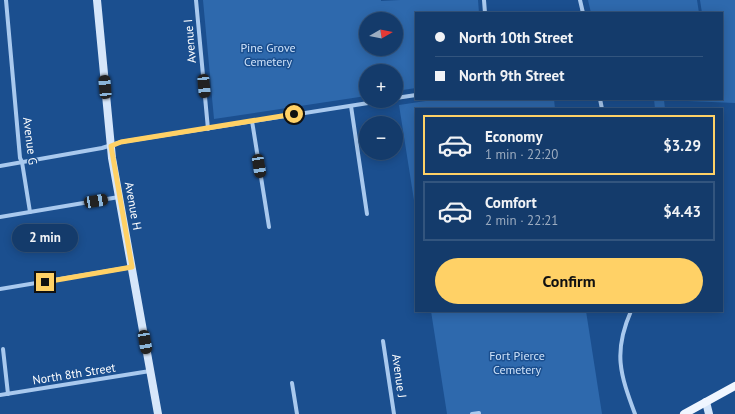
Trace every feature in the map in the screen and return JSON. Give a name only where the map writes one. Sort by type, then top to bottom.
[{"type":"main road","points":[[684,414],[735,386]]},
{"type":"street","name":"Avenue G","points":[[6,0],[20,158],[22,162],[30,212]]},
{"type":"street","name":"Avenue H","points":[[97,0],[111,146],[158,414]]},
{"type":"street","name":"Avenue I","points":[[196,0],[208,129]]},
{"type":"street","points":[[484,0],[485,12]]},
{"type":"street","points":[[580,0],[583,12]]},
{"type":"street","points":[[403,97],[415,95]]},
{"type":"street","points":[[0,166],[102,148],[121,142],[359,105]]},
{"type":"street","points":[[351,106],[367,214]]},
{"type":"street","points":[[252,121],[269,227]]},
{"type":"street","points":[[0,217],[119,197]]},
{"type":"street","points":[[0,289],[132,267]]},
{"type":"street","points":[[631,312],[624,326],[619,358],[622,374],[635,414]]},
{"type":"street","name":"Avenue J","points":[[383,340],[394,414]]},
{"type":"street","points":[[3,349],[8,394]]},
{"type":"street","name":"North 8th Street","points":[[0,395],[150,371]]},
{"type":"street","points":[[292,383],[296,414]]},
{"type":"street","points":[[706,402],[709,414]]},
{"type":"street","points":[[472,414],[479,413]]},
{"type":"green space","name":"Pine Grove Cemetery","points":[[203,0],[478,0],[479,12],[415,12],[415,88],[403,90],[403,64],[359,64],[359,97],[214,119]]},
{"type":"green space","points":[[588,0],[697,0],[699,12],[591,12]]},
{"type":"green space","points":[[700,0],[735,0],[735,103],[664,100],[723,100],[723,12],[702,12]]},
{"type":"green space","points":[[432,100],[554,100],[555,108],[415,108],[415,207],[403,130],[403,116],[401,116],[399,108],[403,108],[403,104]]},
{"type":"green space","points":[[654,100],[664,100],[665,108],[655,108]]},
{"type":"green space","name":"Fort Pierce Cemetery","points":[[431,312],[586,312],[602,414],[447,414]]},
{"type":"route","points":[[45,282],[132,267],[111,146],[121,142],[294,114]]}]
